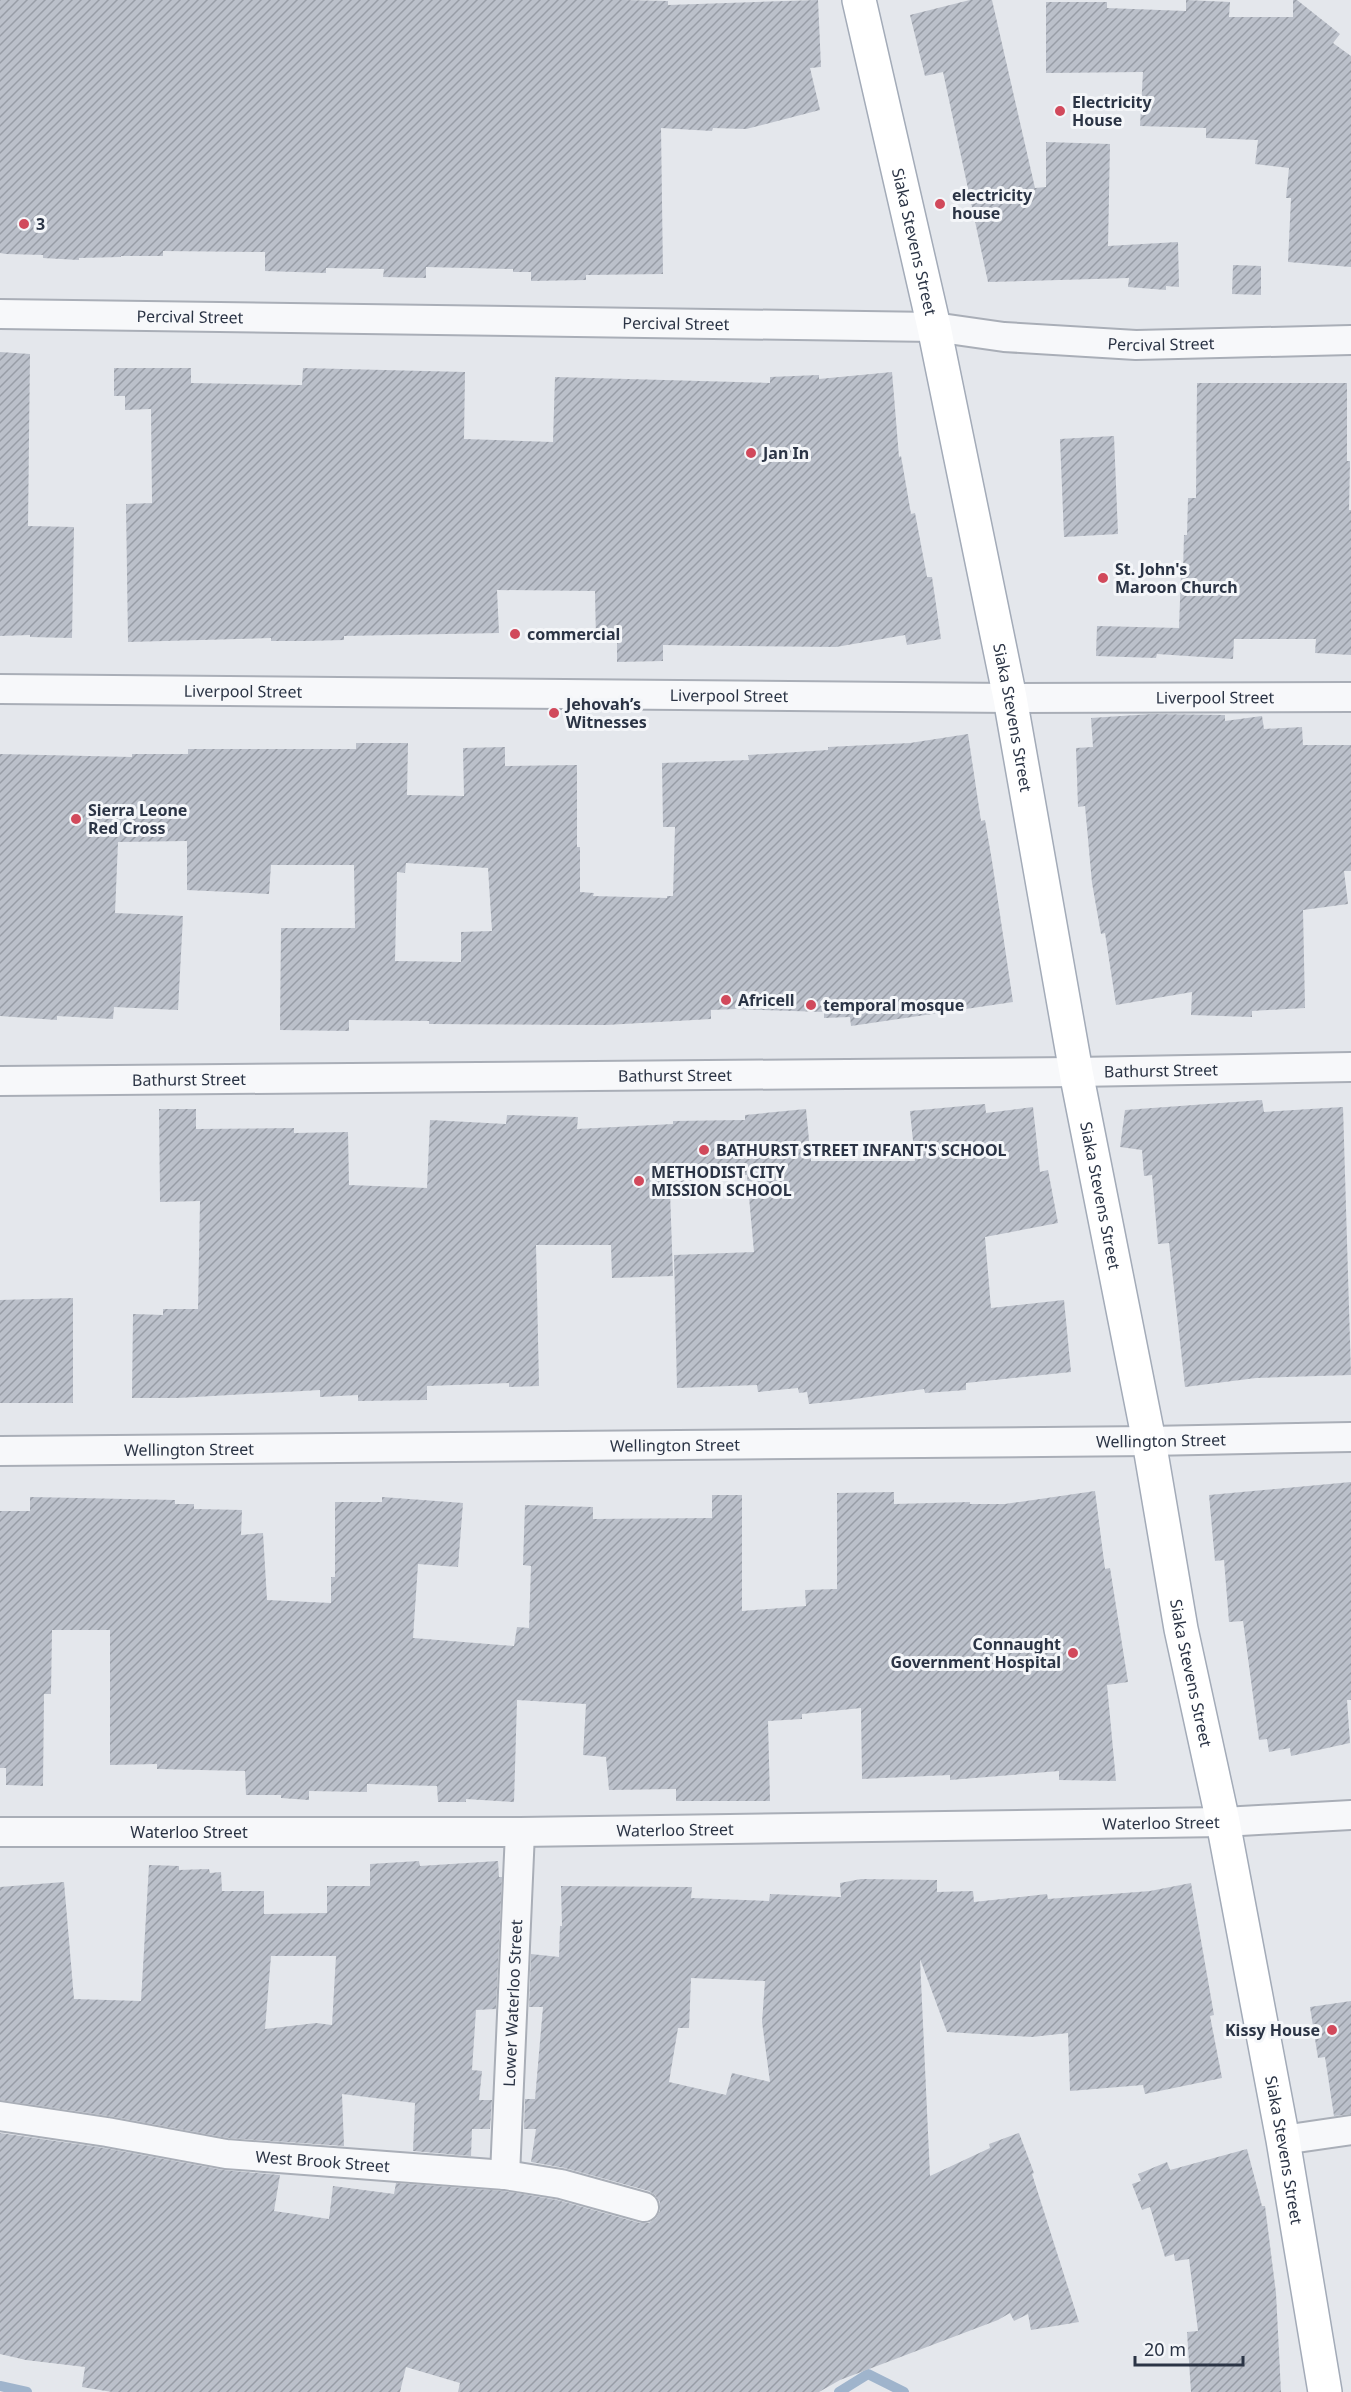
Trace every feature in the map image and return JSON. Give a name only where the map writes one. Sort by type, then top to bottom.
[{"type":"main road","name":"Siaka Stevens Street","points":[[860,0],[933,327],[1010,698],[1076,1072],[1149,1441],[1181,1629],[1223,1822],[1283,2140],[1325,2392]]},
{"type":"street","name":"Percival Street","points":[[0,314],[933,327],[1004,337],[1136,345],[1351,340]]},
{"type":"street","name":"Liverpool Street","points":[[0,689],[1010,698],[1351,697]]},
{"type":"street","name":"Bathurst Street","points":[[0,1081],[1076,1072],[1351,1066]]},
{"type":"street","name":"Wellington Street","points":[[0,1451],[1149,1441],[1351,1437]]},
{"type":"street","name":"Waterloo Street","points":[[0,1832],[520,1832],[1223,1822],[1351,1815]]},
{"type":"street","name":"Lower Waterloo Street","points":[[505,2175],[520,1832]]},
{"type":"street","name":"West Brook Street","points":[[0,2116],[107,2132],[225,2154],[505,2175],[561,2184],[644,2206]]},
{"type":"street","points":[[1283,2140],[1351,2130]]},
{"type":"building","points":[[0,0],[623,0],[668,1],[668,5],[818,0],[821,67],[810,68],[820,110],[746,129],[713,128],[712,131],[661,128],[663,274],[586,275],[586,280],[531,281],[531,272],[513,272],[513,269],[426,267],[426,278],[383,277],[384,269],[326,268],[326,273],[265,271],[265,252],[163,251],[163,256],[79,258],[79,260],[43,258],[43,255],[6,254],[0,253]]},
{"type":"building","points":[[970,0],[992,0],[1035,188],[1046,187],[1046,142],[1110,144],[1108,246],[1178,242],[1179,287],[1166,286],[1166,290],[1128,287],[1129,278],[988,282],[943,72],[925,76],[910,15]]},
{"type":"building","points":[[1186,0],[1230,2],[1229,17],[1293,17],[1293,0],[1297,0],[1340,34],[1333,43],[1351,56],[1351,267],[1288,262],[1291,198],[1286,198],[1289,168],[1255,164],[1258,140],[1206,138],[1206,128],[1140,126],[1143,72],[1046,73],[1046,2],[1107,2],[1107,8],[1186,11]]},
{"type":"building","points":[[1233,265],[1261,266],[1261,295],[1232,294]]},
{"type":"building","points":[[0,352],[30,354],[28,526],[74,527],[72,638],[30,637],[30,635],[0,636]]},
{"type":"building","points":[[114,368],[191,368],[191,383],[302,385],[303,368],[465,372],[464,439],[553,442],[555,377],[770,383],[770,377],[819,375],[819,379],[892,372],[899,457],[901,456],[911,514],[915,513],[927,577],[932,577],[941,639],[907,645],[905,635],[836,647],[663,645],[663,661],[617,662],[617,640],[596,641],[595,591],[497,590],[499,633],[344,636],[344,640],[306,641],[271,641],[271,638],[128,642],[126,504],[152,503],[151,409],[125,410],[125,396],[114,396]]},
{"type":"building","points":[[1197,383],[1347,383],[1347,461],[1350,461],[1349,510],[1351,510],[1351,655],[1315,653],[1316,639],[1234,639],[1233,659],[1157,654],[1156,658],[1096,656],[1097,626],[1179,628],[1181,572],[1183,571],[1184,535],[1187,535],[1188,498],[1196,498]]},
{"type":"building","points":[[1114,436],[1118,534],[1064,537],[1060,439]]},
{"type":"building","points":[[1152,714],[1225,715],[1225,721],[1262,716],[1264,729],[1302,727],[1303,745],[1351,745],[1351,871],[1344,871],[1348,904],[1303,910],[1305,1008],[1252,1011],[1252,1017],[1191,1015],[1192,992],[1116,1005],[1105,933],[1101,934],[1092,883],[1085,806],[1078,807],[1076,748],[1093,747],[1091,718]]},
{"type":"building","points":[[968,734],[981,821],[985,820],[992,861],[1013,1002],[851,1026],[850,1017],[824,1018],[824,1012],[736,1009],[711,1010],[711,1019],[606,1025],[429,1024],[429,1021],[349,1020],[349,1031],[280,1030],[281,928],[355,928],[354,865],[271,865],[269,894],[187,890],[187,841],[118,842],[115,913],[183,916],[178,1010],[114,1007],[113,1019],[57,1016],[57,1020],[0,1016],[0,754],[132,757],[132,754],[188,754],[188,749],[356,749],[356,743],[408,743],[407,795],[464,796],[463,748],[505,747],[505,766],[577,765],[577,847],[580,847],[580,892],[594,893],[593,896],[667,898],[667,896],[673,896],[675,827],[663,827],[662,763],[749,760],[748,755],[828,750],[828,747],[910,743]],"holes":[[[406,863],[488,868],[492,931],[461,932],[461,962],[395,961],[397,872],[405,873]]]},
{"type":"building","points":[[1262,1100],[1264,1112],[1343,1107],[1351,1375],[1256,1378],[1185,1387],[1169,1243],[1158,1244],[1152,1175],[1144,1176],[1142,1150],[1120,1147],[1125,1110]]},
{"type":"building","points":[[985,1104],[986,1113],[1033,1107],[1040,1172],[1048,1170],[1058,1223],[985,1237],[991,1308],[1064,1300],[1071,1372],[966,1383],[966,1390],[925,1393],[924,1389],[809,1404],[807,1392],[799,1393],[798,1388],[758,1392],[757,1385],[677,1388],[674,1255],[754,1252],[747,1175],[692,1174],[692,1192],[670,1192],[673,1276],[612,1278],[611,1245],[536,1245],[539,1386],[509,1387],[509,1383],[427,1386],[427,1400],[358,1401],[358,1395],[320,1397],[320,1390],[178,1398],[132,1398],[133,1314],[163,1315],[163,1309],[198,1309],[200,1201],[160,1202],[159,1109],[196,1109],[196,1129],[294,1128],[294,1133],[348,1132],[349,1185],[427,1188],[430,1120],[506,1124],[507,1115],[578,1117],[577,1129],[673,1124],[673,1121],[745,1120],[745,1115],[806,1109],[811,1161],[915,1161],[910,1111]]},
{"type":"building","points":[[73,1298],[73,1403],[0,1403],[0,1300]]},
{"type":"building","points":[[1351,1482],[1351,1700],[1347,1700],[1350,1743],[1291,1756],[1290,1748],[1269,1752],[1267,1739],[1259,1740],[1243,1621],[1229,1622],[1224,1560],[1215,1561],[1209,1495]]},
{"type":"building","points":[[1095,1491],[1105,1569],[1110,1568],[1128,1682],[1107,1685],[1116,1781],[1059,1780],[1059,1771],[950,1780],[950,1775],[862,1779],[861,1708],[802,1714],[802,1719],[768,1721],[770,1801],[676,1801],[676,1789],[609,1790],[606,1757],[583,1755],[586,1704],[517,1700],[514,1802],[466,1799],[466,1802],[438,1802],[437,1786],[367,1784],[367,1792],[309,1791],[309,1800],[281,1798],[281,1795],[246,1795],[245,1771],[157,1769],[157,1764],[110,1765],[110,1630],[52,1630],[51,1694],[44,1694],[43,1786],[6,1785],[6,1768],[0,1768],[0,1511],[30,1511],[30,1497],[175,1500],[175,1504],[194,1504],[194,1509],[242,1510],[241,1535],[263,1533],[267,1600],[331,1603],[331,1577],[335,1577],[335,1502],[382,1502],[382,1497],[463,1503],[458,1567],[418,1564],[413,1638],[514,1646],[517,1627],[529,1628],[531,1566],[523,1565],[525,1505],[593,1507],[593,1519],[712,1518],[712,1495],[742,1495],[742,1611],[806,1606],[805,1590],[837,1589],[837,1493],[894,1492],[894,1504],[970,1502],[970,1504],[1005,1504]]},
{"type":"building","points":[[419,1861],[420,1866],[498,1861],[499,1877],[502,1877],[496,2009],[476,2010],[472,2070],[482,2071],[479,2100],[492,2100],[490,2129],[472,2129],[471,2156],[413,2151],[415,2103],[342,2094],[344,2146],[228,2138],[109,2116],[0,2100],[0,1887],[64,1882],[74,1999],[141,2001],[149,1865],[179,1866],[179,1870],[209,1869],[210,1873],[221,1872],[222,1891],[264,1891],[264,1914],[327,1913],[327,1886],[370,1886],[370,1864]],"holes":[[[271,1956],[336,1956],[332,2025],[316,2023],[265,2029]]]},
{"type":"building","points":[[861,1879],[937,1880],[937,1892],[973,1891],[974,1902],[1047,1894],[1048,1899],[1150,1891],[1191,1883],[1214,2015],[1210,2016],[1222,2078],[1145,2094],[1143,2085],[1070,2091],[1068,2033],[1032,2037],[947,2032],[920,1959],[930,2176],[990,2148],[989,2144],[1019,2133],[1034,2173],[1032,2174],[1079,2322],[1031,2330],[1028,2314],[1014,2321],[1010,2313],[998,2320],[840,2380],[819,2392],[458,2392],[460,2383],[406,2367],[400,2392],[112,2392],[82,2387],[85,2367],[26,2360],[0,2354],[0,2133],[104,2148],[223,2170],[280,2175],[274,2211],[329,2219],[333,2186],[394,2194],[396,2183],[503,2191],[557,2200],[640,2223],[649,2223],[660,2211],[660,2202],[649,2191],[565,2168],[531,2162],[536,2129],[524,2129],[525,2099],[535,2099],[543,2007],[529,2007],[531,1954],[559,1957],[560,1926],[562,1926],[561,1886],[692,1887],[691,1898],[769,1901],[770,1894],[841,1897],[840,1883]],"holes":[[[691,1978],[765,1981],[762,2022],[770,2082],[732,2073],[726,2095],[669,2082],[678,2028],[689,2028]]]},
{"type":"building","points":[[1351,2001],[1351,2114],[1334,2116],[1325,2057],[1318,2058],[1310,2007]]},
{"type":"building","points":[[1247,2149],[1262,2206],[1265,2206],[1276,2293],[1281,2392],[1191,2392],[1187,2332],[1198,2331],[1189,2259],[1175,2261],[1174,2254],[1165,2257],[1150,2207],[1142,2210],[1132,2184],[1141,2181],[1138,2174],[1167,2162],[1170,2170]]},
{"type":"waterway","points":[[839,2392],[868,2374],[904,2392]]},
{"type":"waterway","points":[[0,2386],[27,2392]]},
{"type":"place","name":"Electricity House","points":[[1060,111]]},
{"type":"place","name":"electricity house","points":[[940,204]]},
{"type":"place","name":"3","points":[[24,224]]},
{"type":"place","name":"Jan In","points":[[751,453]]},
{"type":"place","name":"St. John's Maroon Church","points":[[1103,578]]},
{"type":"place","name":"commercial","points":[[515,634]]},
{"type":"place","name":"Jehovah’s Witnesses","points":[[554,713]]},
{"type":"place","name":"Sierra Leone Red Cross","points":[[76,819]]},
{"type":"place","name":"Africell","points":[[726,1000]]},
{"type":"place","name":"temporal mosque","points":[[811,1005]]},
{"type":"place","name":"BATHURST STREET INFANT'S SCHOOL","points":[[704,1150]]},
{"type":"place","name":"METHODIST CITY MISSION SCHOOL","points":[[639,1181]]},
{"type":"place","name":"Connaught Government Hospital","points":[[1073,1653]]},
{"type":"place","name":"Kissy House","points":[[1332,2030]]}]
